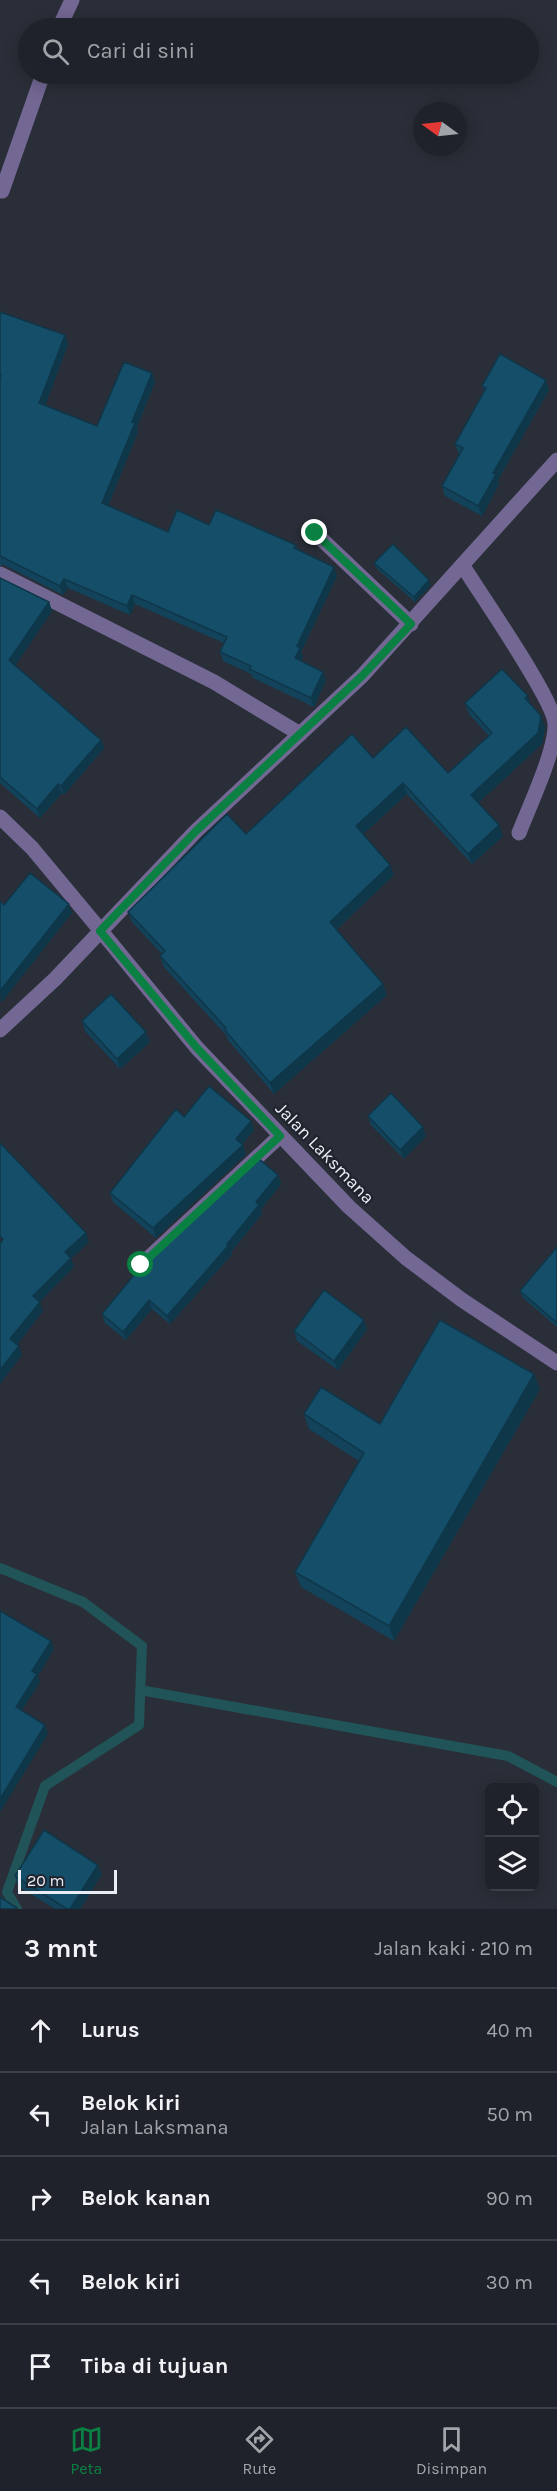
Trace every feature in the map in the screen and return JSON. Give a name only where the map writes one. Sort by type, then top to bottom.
[{"type":"street","points":[[64,18],[72,0]]},
{"type":"street","points":[[1,194],[40,84]]},
{"type":"street","points":[[0,1030],[56,979],[196,831],[362,676],[557,460]]},
{"type":"street","points":[[315,533],[411,624]]},
{"type":"street","points":[[463,566],[530,671],[554,717],[555,733],[519,833]]},
{"type":"street","points":[[0,574],[214,681],[300,734]]},
{"type":"street","name":"Jalan Laksmana","points":[[0,818],[32,848],[197,1048],[349,1207],[406,1258],[462,1300],[557,1363]]},
{"type":"street","points":[[141,1265],[280,1136]]},
{"type":"building","points":[[0,312],[65,335],[39,403],[97,426],[124,362],[152,373],[132,422],[135,423],[102,503],[168,532],[177,510],[209,525],[216,510],[296,545],[294,548],[334,567],[297,646],[300,648],[295,658],[323,672],[311,698],[249,669],[251,666],[220,652],[227,637],[132,595],[127,606],[64,579],[60,586],[0,556]]},
{"type":"building","points":[[500,354],[546,380],[493,473],[496,474],[478,506],[442,486],[463,448],[455,444],[486,388],[482,386]]},
{"type":"building","points":[[393,544],[429,580],[414,597],[374,563]]},
{"type":"building","points":[[0,578],[49,602],[9,660],[101,740],[61,786],[58,784],[37,809],[0,777]]},
{"type":"building","points":[[502,669],[528,696],[525,698],[541,716],[538,733],[471,795],[499,825],[468,854],[403,783],[356,826],[390,865],[330,922],[383,984],[270,1083],[224,1029],[226,1028],[160,956],[165,951],[128,912],[227,814],[246,834],[352,734],[373,758],[406,727],[448,773],[492,733],[465,703]]},
{"type":"building","points":[[30,873],[69,904],[0,991],[0,901],[4,905]]},
{"type":"building","points":[[111,994],[146,1032],[117,1059],[82,1021]]},
{"type":"building","points":[[209,1086],[251,1121],[236,1139],[243,1145],[153,1228],[110,1193],[176,1109],[184,1117]]},
{"type":"building","points":[[391,1093],[423,1127],[400,1150],[368,1116]]},
{"type":"building","points":[[0,1143],[86,1233],[65,1252],[71,1258],[33,1296],[40,1302],[10,1339],[19,1346],[0,1370],[0,1244],[3,1239],[0,1236]]},
{"type":"building","points":[[258,1158],[278,1175],[256,1202],[259,1205],[227,1244],[228,1246],[167,1316],[149,1300],[123,1332],[102,1314],[143,1264]]},
{"type":"building","points":[[557,1247],[557,1323],[520,1291]]},
{"type":"building","points":[[324,1290],[364,1320],[334,1361],[294,1331]]},
{"type":"building","points":[[440,1320],[534,1374],[389,1626],[295,1572],[364,1453],[304,1414],[321,1387],[380,1424]]},
{"type":"building","points":[[0,1611],[51,1641],[32,1671],[37,1674],[16,1707],[45,1725],[0,1799]]},
{"type":"building","points":[[44,1830],[98,1865],[70,1909],[15,1876]]},
{"type":"building","points":[[0,1897],[17,1908],[17,1909],[0,1909]]},
{"type":"waterway","points":[[0,1568],[83,1602],[142,1646],[139,1725],[45,1786],[7,1892],[17,1909]]},
{"type":"waterway","points":[[140,1690],[508,1756],[557,1782]]},
{"type":"route","points":[[141,1265],[280,1136],[197,1048],[100,931],[196,831],[362,676],[411,624],[315,533]]}]
